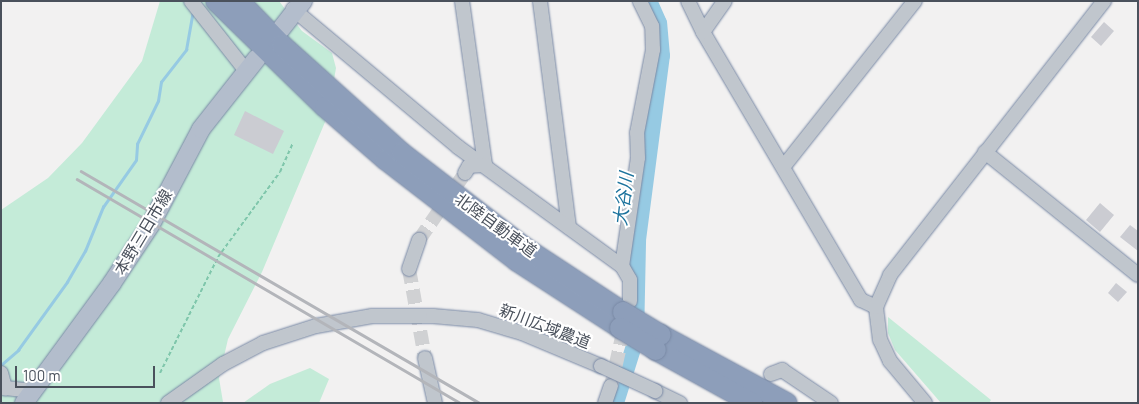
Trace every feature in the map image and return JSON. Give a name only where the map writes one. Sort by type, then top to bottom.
[{"type":"highway","name":"北陸自動車道","points":[[216,1],[325,107],[386,160],[517,261],[624,314]]},
{"type":"highway","name":"北陸自動車道","points":[[239,1],[339,99],[402,153],[524,247],[624,314],[658,343],[752,403]]},
{"type":"highway","name":"北陸自動車道","points":[[658,343],[787,403]]},
{"type":"main road","points":[[281,29],[298,5]]},
{"type":"main road","name":"本野三日市線","points":[[29,397],[151,224],[201,130],[252,64]]},
{"type":"street","points":[[191,1],[252,64]]},
{"type":"street","points":[[462,1],[485,165]]},
{"type":"street","points":[[540,1],[569,227]]},
{"type":"street","points":[[622,266],[638,158],[637,133],[653,50],[652,26],[640,1]]},
{"type":"street","points":[[688,1],[703,32],[784,166],[861,300],[876,307]]},
{"type":"street","points":[[703,32],[725,1]]},
{"type":"street","points":[[784,166],[915,1]]},
{"type":"street","points":[[925,403],[890,361],[880,340],[876,307],[890,275],[1104,1]]},
{"type":"street","points":[[298,5],[458,147],[622,266],[630,280],[624,314]]},
{"type":"street","points":[[985,152],[1138,276]]},
{"type":"street","points":[[465,173],[469,166],[485,165]]},
{"type":"street","points":[[409,269],[419,240]]},
{"type":"street","name":"新川広域農道","points":[[168,403],[223,364],[263,343],[316,326],[372,316],[433,316],[478,320],[522,333],[601,366],[660,397]]},
{"type":"street","points":[[426,358],[435,403]]},
{"type":"street","points":[[771,374],[782,370],[831,403]]},
{"type":"street","points":[[1,373],[5,388],[29,397]]},
{"type":"street","points":[[605,403],[611,386]]},
{"type":"street","points":[[660,397],[680,403]]},
{"type":"path","points":[[160,373],[218,257],[280,172],[293,143]]},
{"type":"green space","points":[[160,1],[279,1],[302,31],[332,53],[336,68],[328,115],[262,272],[228,339],[219,378],[223,402],[226,403],[1,403],[1,210],[48,178],[82,143],[142,61]]},
{"type":"green space","points":[[888,317],[991,400],[989,403],[941,403],[895,350],[888,333]]},
{"type":"green space","points":[[310,368],[329,379],[319,403],[243,403],[270,384]]},
{"type":"building","points":[[1104,22],[1114,31],[1101,46],[1091,37]]},
{"type":"building","points":[[245,111],[284,131],[273,154],[234,135]]},
{"type":"building","points":[[1100,203],[1114,215],[1100,232],[1086,220]]},
{"type":"building","points":[[1130,225],[1138,231],[1138,251],[1120,237]]},
{"type":"building","points":[[1116,283],[1127,292],[1118,302],[1108,293]]},
{"type":"waterway","name":"大谷川","points":[[616,403],[636,339],[638,240],[662,56],[659,23],[649,1]]},
{"type":"waterway","points":[[1,365],[18,350],[67,282],[85,251],[103,207],[136,160],[137,144],[158,101],[161,82],[186,50],[193,11]]},
{"type":"tunnel","points":[[419,240],[465,173]]},
{"type":"tunnel","points":[[409,269],[425,358]]},
{"type":"tunnel","points":[[611,386],[625,324]]},
{"type":"railway","points":[[81,171],[479,403]]},
{"type":"railway","points":[[77,179],[461,403]]}]
